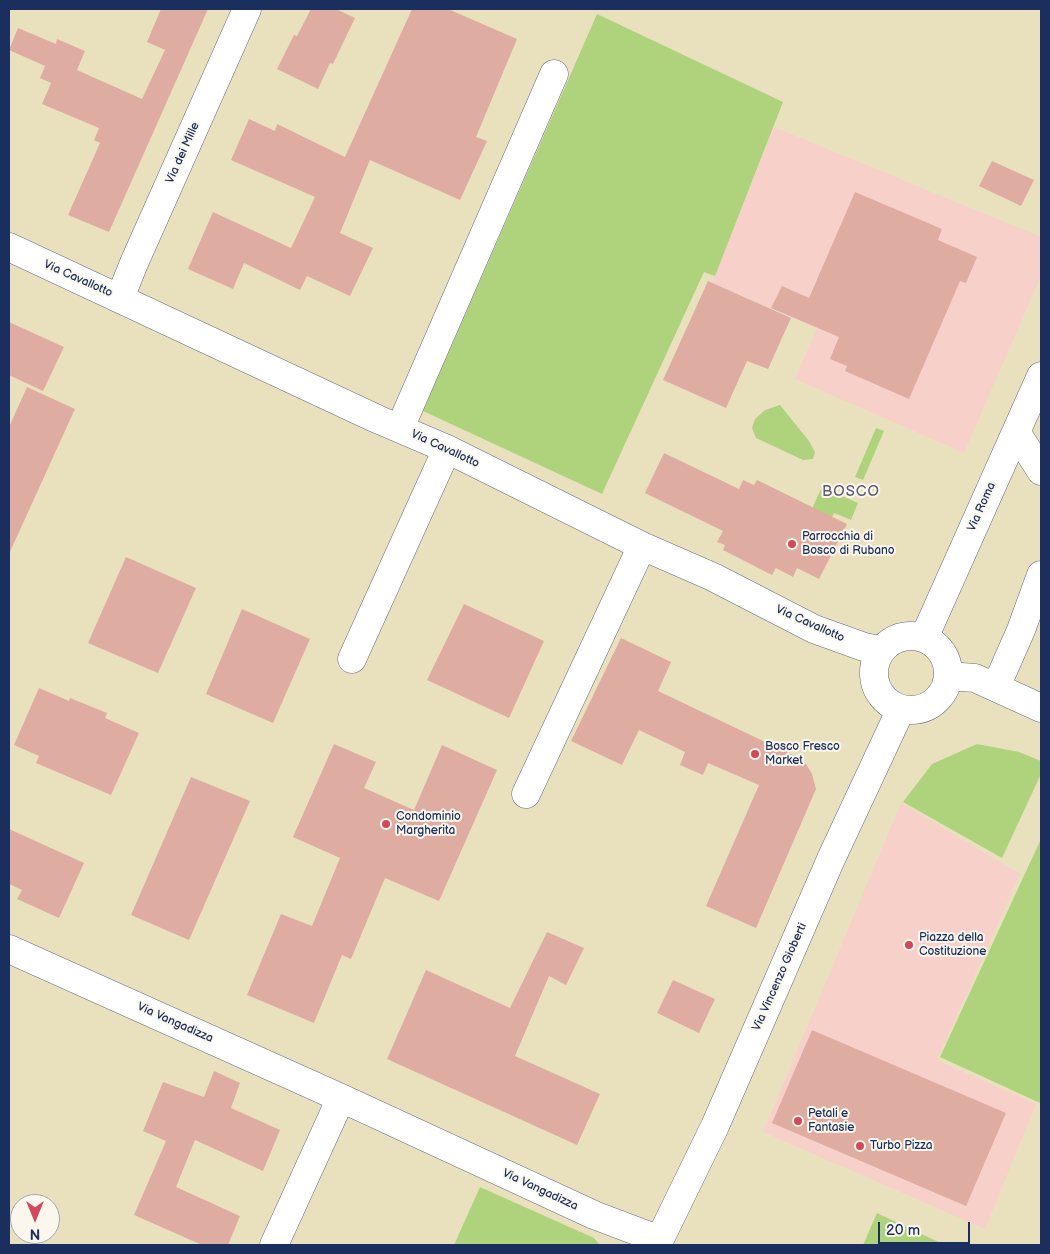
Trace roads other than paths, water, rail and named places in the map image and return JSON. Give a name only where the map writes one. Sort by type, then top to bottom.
[{"type":"street","name":"Via dei Mille","points":[[120,298],[247,9]]},
{"type":"street","points":[[400,428],[554,74]]},
{"type":"street","name":"Via Cavallotto","points":[[9,247],[447,449],[642,546],[713,577],[814,629],[864,647],[881,650]]},
{"type":"street","name":"Via Roma","points":[[924,638],[1041,376]]},
{"type":"street","points":[[1016,432],[1041,471]]},
{"type":"street","points":[[352,659],[447,449]]},
{"type":"street","points":[[526,794],[642,546]]},
{"type":"street","points":[[996,687],[1021,630],[1041,575]]},
{"type":"street","points":[[901,637],[924,638],[934,644],[942,653],[947,664],[948,676],[946,686],[940,696],[923,708],[901,709],[890,704],[881,695],[876,685],[874,673],[876,661],[881,650],[890,642],[901,637]]},
{"type":"street","points":[[948,676],[975,678],[1041,708]]},
{"type":"street","name":"Via Vincenzo Gioberti","points":[[658,1243],[715,1126],[831,859],[901,709]]},
{"type":"street","name":"Via Vangadizza","points":[[9,949],[658,1243]]},
{"type":"street","points":[[274,1245],[341,1098]]},
{"type":"place","name":"Parrocchia di Bosco di Rubano","points":[[792,544]]},
{"type":"place","name":"Bosco Fresco Market","points":[[755,754]]},
{"type":"place","name":"Condominio Margherita","points":[[386,824]]},
{"type":"place","name":"Piazza della Costituzione","points":[[909,945]]},
{"type":"place","name":"Petali e Fantasie","points":[[798,1121]]},
{"type":"place","name":"Turbo Pizza","points":[[860,1146]]},
{"type":"district","name":"BOSCO","points":[[851,492]]}]
